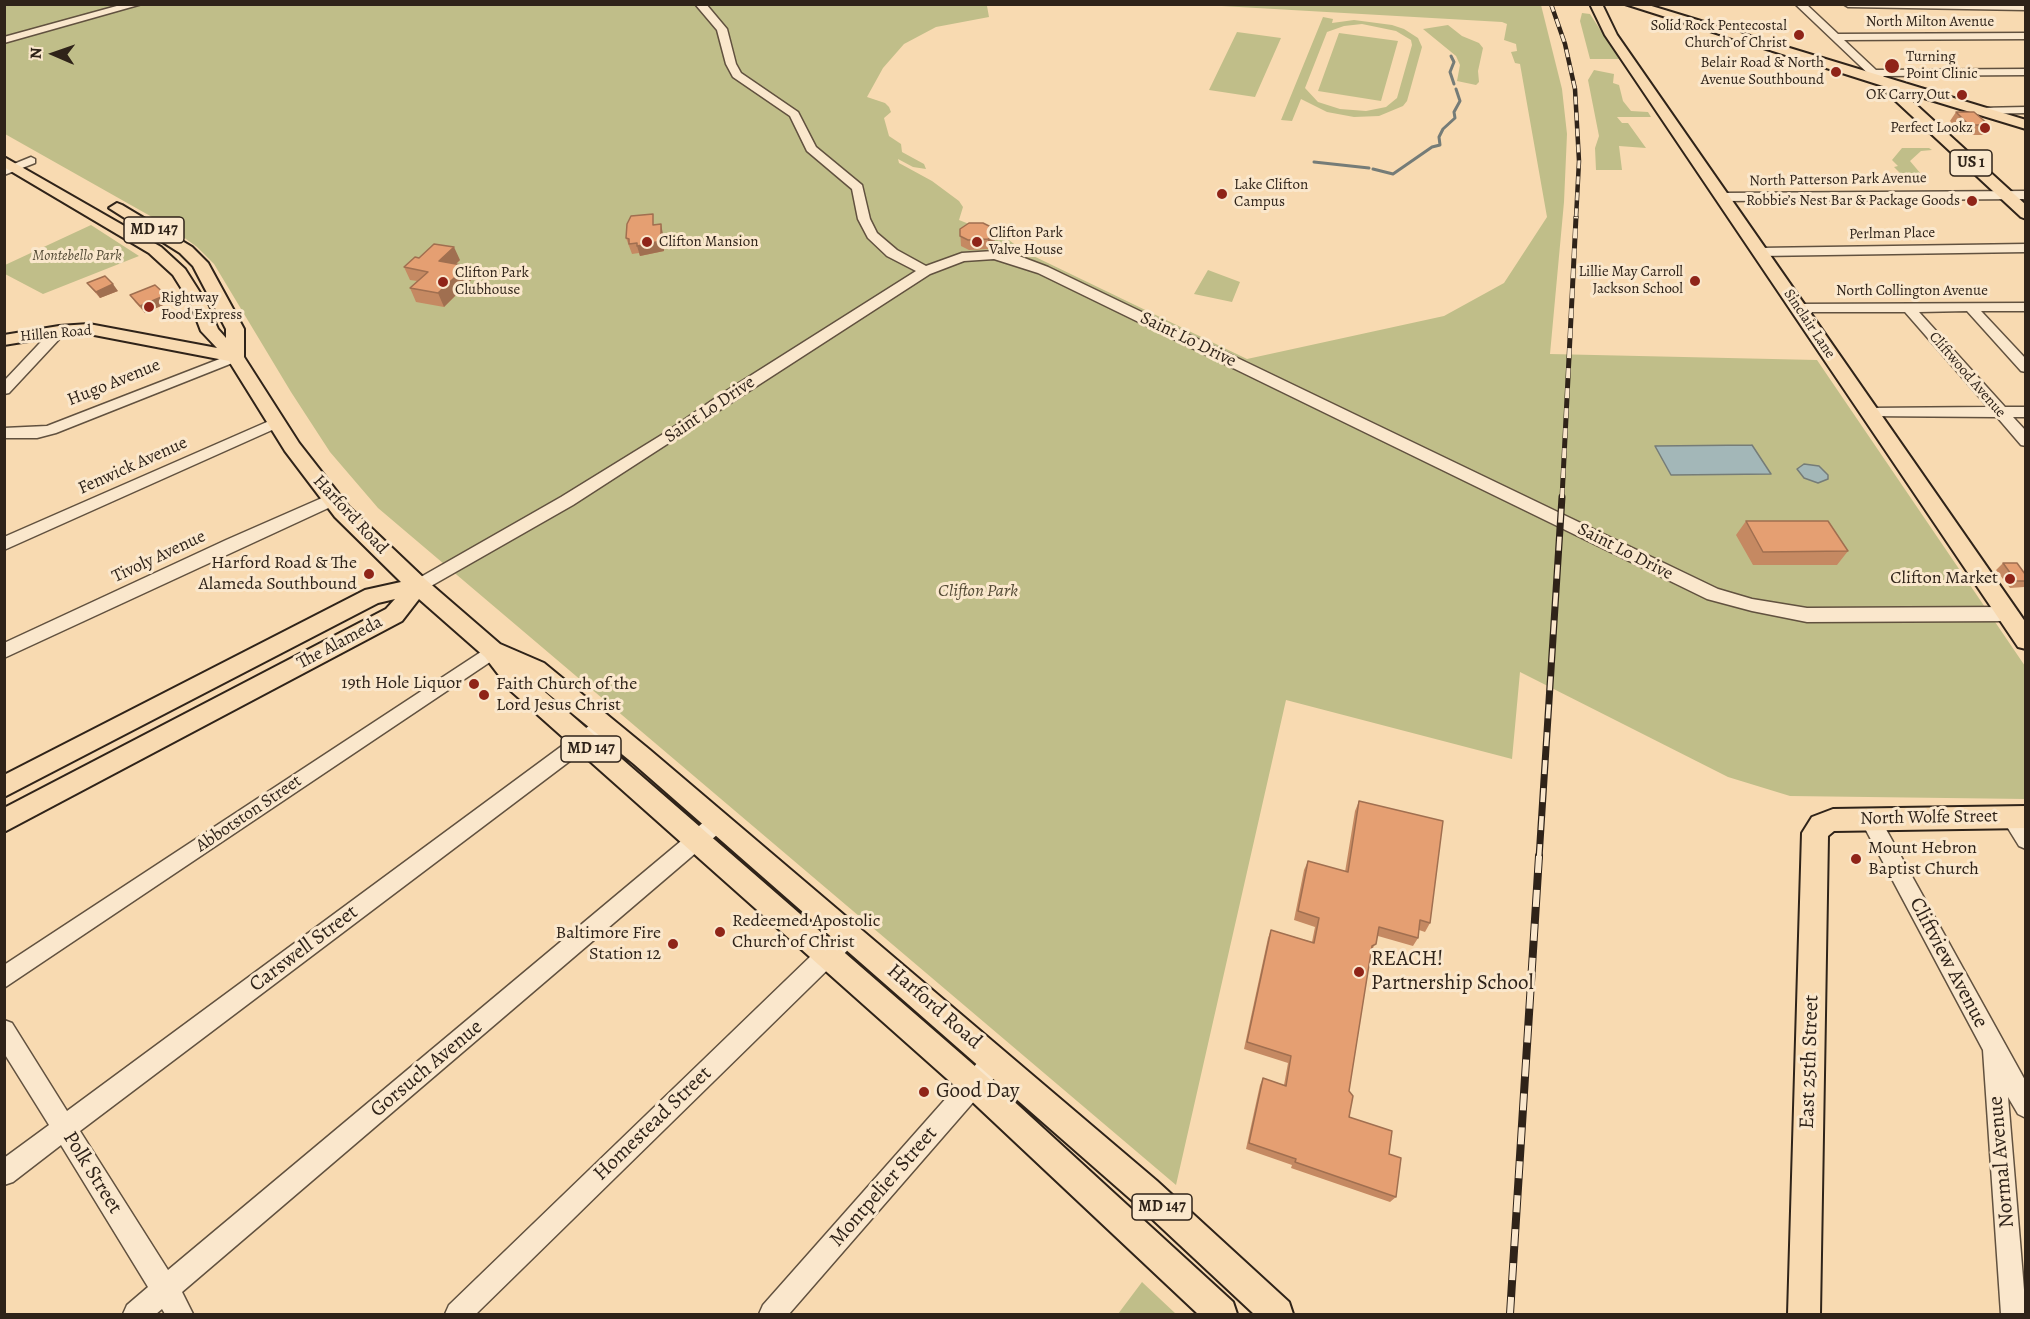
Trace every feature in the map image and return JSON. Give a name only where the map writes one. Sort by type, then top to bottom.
[{"type":"main road","name":"Sinclair Lane","points":[[1596,4],[1611,35],[1870,413],[2016,614],[2025,641]]},
{"type":"main road","name":"US 1","points":[[1631,4],[1877,76],[2025,214]]},
{"type":"main road","points":[[1877,76],[2025,125]]},
{"type":"main road","name":"MD 147","points":[[4,146],[186,250],[200,263],[235,329],[235,357]]},
{"type":"main road","name":"Harford Road","points":[[8,166],[77,201],[155,250],[186,281],[210,332],[235,357],[276,423],[331,500],[418,586],[493,651],[519,685],[974,1084],[1221,1314]]},
{"type":"main road","name":"Hillen Road","points":[[4,340],[59,331],[102,330],[235,357]]},
{"type":"main road","points":[[171,343],[191,341],[210,332]]},
{"type":"main road","name":"Hillen Road","points":[[142,339],[151,345],[185,357],[211,359],[235,357]]},
{"type":"main road","name":"The Alameda","points":[[4,787],[374,596],[418,586]]},
{"type":"main road","name":"The Alameda","points":[[4,821],[394,615],[418,586]]},
{"type":"main road","name":"Harford Road","points":[[493,651],[536,669],[604,725],[1146,1192],[1277,1314]]},
{"type":"main road","name":"North Wolfe Street","points":[[1833,820],[2018,817]]},
{"type":"main road","name":"East 25th Street","points":[[1804,1314],[1814,849],[1815,833],[1821,825],[1833,820]]},
{"type":"street","points":[[4,39],[137,4]]},
{"type":"street","points":[[700,4],[722,29],[731,64],[737,75],[794,114],[811,149],[858,188],[864,219],[872,235],[892,253],[925,271]]},
{"type":"street","points":[[1800,4],[1877,76],[2025,72]]},
{"type":"street","points":[[1848,4],[2025,7]]},
{"type":"street","name":"North Milton Avenue","points":[[1836,38],[2025,36]]},
{"type":"street","points":[[1979,111],[2025,110]]},
{"type":"street","points":[[8,166],[32,160]]},
{"type":"street","name":"North Patterson Park Avenue","points":[[1722,197],[2025,195]]},
{"type":"street","name":"Perlman Place","points":[[1760,252],[2025,248]]},
{"type":"street","name":"Saint Lo Drive","points":[[418,586],[616,471],[673,435],[725,398],[925,271],[950,260],[974,256],[1001,256],[1023,262],[1575,526],[1675,577],[1727,598],[1769,609],[1826,616],[2016,614]]},
{"type":"street","points":[[1970,307],[2025,368]]},
{"type":"street","name":"North Collington Avenue","points":[[1798,308],[2025,307]]},
{"type":"street","name":"Cliftwood Avenue","points":[[1909,308],[2025,441]]},
{"type":"street","points":[[4,390],[59,331]]},
{"type":"street","name":"Hugo Avenue","points":[[4,433],[37,433],[51,430],[235,357]]},
{"type":"street","points":[[1870,413],[2025,412]]},
{"type":"street","name":"Fenwick Avenue","points":[[4,544],[276,423]]},
{"type":"street","name":"Tivoly Avenue","points":[[4,651],[331,500]]},
{"type":"street","name":"Abbotston Street","points":[[4,978],[493,651]]},
{"type":"street","name":"Carswell Street","points":[[4,1173],[604,725]]},
{"type":"street","points":[[2018,817],[2025,840]]},
{"type":"street","name":"Cliftview Avenue","points":[[1870,819],[2025,1106]]},
{"type":"street","name":"Gorsuch Avenue","points":[[136,1314],[718,822]]},
{"type":"street","name":"Homestead Street","points":[[458,1314],[849,934]]},
{"type":"street","name":"Polk Street","points":[[4,1031],[180,1314]]},
{"type":"street","name":"Normal Avenue","points":[[1992,1045],[2014,1314]]},
{"type":"street","name":"Montpelier Street","points":[[772,1314],[995,1060]]},
{"type":"green space","name":"Clifton Park","points":[[4,5],[993,5],[987,6],[989,17],[936,27],[904,44],[883,68],[867,97],[885,103],[889,107],[891,112],[884,118],[889,136],[901,144],[902,152],[924,164],[926,169],[913,167],[898,159],[899,163],[932,181],[959,201],[963,207],[959,220],[1009,240],[1023,251],[1247,359],[1444,316],[1504,283],[1547,217],[1520,64],[1515,63],[1511,52],[1517,51],[1516,44],[1504,40],[1507,24],[1204,5],[1541,5],[1562,89],[1567,134],[1564,202],[1550,354],[1817,360],[2025,666],[2025,799],[1790,796],[1728,777],[1520,672],[1512,759],[1286,700],[1176,1185],[378,508],[330,452],[214,264],[197,247],[168,226],[5,134]]},
{"type":"green space","points":[[1582,13],[1590,14],[1619,59],[1590,59],[1580,21]]},
{"type":"green space","points":[[1323,17],[1333,19],[1332,23],[1354,20],[1392,25],[1418,38],[1422,47],[1407,101],[1403,106],[1379,116],[1354,117],[1327,112],[1301,99],[1292,121],[1281,120]],"holes":[[[1362,24],[1396,31],[1411,40],[1412,45],[1397,98],[1386,107],[1366,111],[1340,109],[1318,102],[1305,88],[1327,32],[1344,26]]]},
{"type":"green space","points":[[1448,25],[1462,36],[1479,43],[1483,48],[1478,71],[1479,82],[1476,85],[1457,81],[1460,65],[1456,56],[1423,29]]},
{"type":"green space","points":[[1237,32],[1281,38],[1255,97],[1209,90]]},
{"type":"green space","points":[[1339,33],[1398,41],[1381,101],[1318,91]]},
{"type":"green space","points":[[1594,70],[1614,74],[1613,83],[1619,85],[1623,101],[1631,111],[1648,112],[1651,117],[1617,117],[1622,123],[1628,123],[1646,148],[1619,146],[1622,170],[1596,170],[1595,148],[1599,136],[1588,80]]},
{"type":"green space","points":[[1902,148],[1932,150],[1921,151],[1910,161],[1921,174],[1900,173],[1894,167],[1898,166],[1892,160]]},
{"type":"green space","name":"Montebello Park","points":[[91,225],[139,256],[43,294],[5,274],[5,265]]},
{"type":"green space","points":[[1208,270],[1240,282],[1232,302],[1194,294]]},
{"type":"green space","points":[[1142,1282],[1176,1314],[1118,1314]]},
{"type":"shaded area","points":[[1752,445],[1771,474],[1671,475],[1655,446]]},
{"type":"shaded area","points":[[1804,464],[1819,466],[1828,475],[1828,479],[1818,483],[1804,478],[1797,469]]},
{"type":"building","points":[[1956,112],[1974,112],[1989,125],[1969,125]]},
{"type":"building","points":[[653,214],[653,225],[661,224],[661,241],[637,246],[637,243],[629,244],[629,239],[626,238],[627,224],[631,216]]},
{"type":"building","points":[[969,223],[983,223],[993,228],[994,235],[988,239],[968,240],[960,236],[960,229]]},
{"type":"building","points":[[434,244],[454,247],[439,261],[467,266],[438,293],[410,288],[428,272],[404,267],[415,257],[419,258]]},
{"type":"building","points":[[105,276],[113,284],[96,292],[87,283]]},
{"type":"building","points":[[155,285],[166,295],[140,306],[130,295]]},
{"type":"building","points":[[1746,521],[1828,521],[1848,551],[1763,552]]},
{"type":"building","points":[[2003,563],[2017,563],[2025,574],[2025,581],[2016,581]]},
{"type":"building","name":"REACH! Partnership School","points":[[1359,801],[1443,821],[1430,923],[1420,920],[1418,938],[1379,927],[1376,944],[1372,946],[1349,1091],[1353,1096],[1349,1117],[1392,1131],[1389,1154],[1401,1158],[1396,1197],[1295,1162],[1296,1159],[1249,1143],[1263,1078],[1286,1086],[1291,1056],[1247,1042],[1271,930],[1314,943],[1319,918],[1298,911],[1308,861],[1348,872]]},
{"type":"waterway","points":[[1451,56],[1454,62],[1450,72],[1454,84]]},
{"type":"waterway","points":[[1373,169],[1393,174],[1432,147],[1440,145],[1439,137],[1443,129],[1455,118],[1454,112],[1460,101],[1456,89]]},
{"type":"waterway","points":[[1314,162],[1369,168]]},
{"type":"railway","points":[[1551,4],[1565,44],[1575,89],[1579,161],[1576,218]]},
{"type":"railway","points":[[1562,498],[1576,217]]},
{"type":"railway","points":[[1539,858],[1562,497]]},
{"type":"railway","points":[[1510,1314],[1539,856]]},
{"type":"place","name":"Solid Rock Pentecostal Church of Christ","points":[[1799,35]]},
{"type":"place","name":"Turning Point Clinic","points":[[1892,66]]},
{"type":"place","name":"Belair Road & North Avenue Southbound","points":[[1836,72]]},
{"type":"place","name":"OK Carry Out","points":[[1962,95]]},
{"type":"place","name":"Perfect Lookz","points":[[1985,128]]},
{"type":"place","name":"Lake Clifton Campus","points":[[1222,194]]},
{"type":"place","name":"Robbie’s Nest Bar & Package Goods","points":[[1972,201]]},
{"type":"place","name":"Clifton Mansion","points":[[647,242]]},
{"type":"place","name":"Clifton Park Valve House","points":[[977,242]]},
{"type":"place","name":"Lillie May Carroll Jackson School","points":[[1695,281]]},
{"type":"place","name":"Clifton Park Clubhouse","points":[[443,282]]},
{"type":"place","name":"Rightway Food Express","points":[[149,307]]},
{"type":"place","name":"Harford Road & The Alameda Southbound","points":[[369,574]]},
{"type":"place","name":"Clifton Market","points":[[2010,579]]},
{"type":"place","name":"19th Hole Liquor","points":[[474,684]]},
{"type":"place","name":"Faith Church of the Lord Jesus Christ","points":[[484,695]]},
{"type":"place","name":"Mount Hebron Baptist Church","points":[[1856,859]]},
{"type":"place","name":"Redeemed Apostolic Church of Christ","points":[[720,932]]},
{"type":"place","name":"Baltimore Fire Station 12","points":[[673,944]]},
{"type":"place","name":"REACH! Partnership School","points":[[1359,972]]},
{"type":"place","name":"Good Day","points":[[924,1092]]}]
